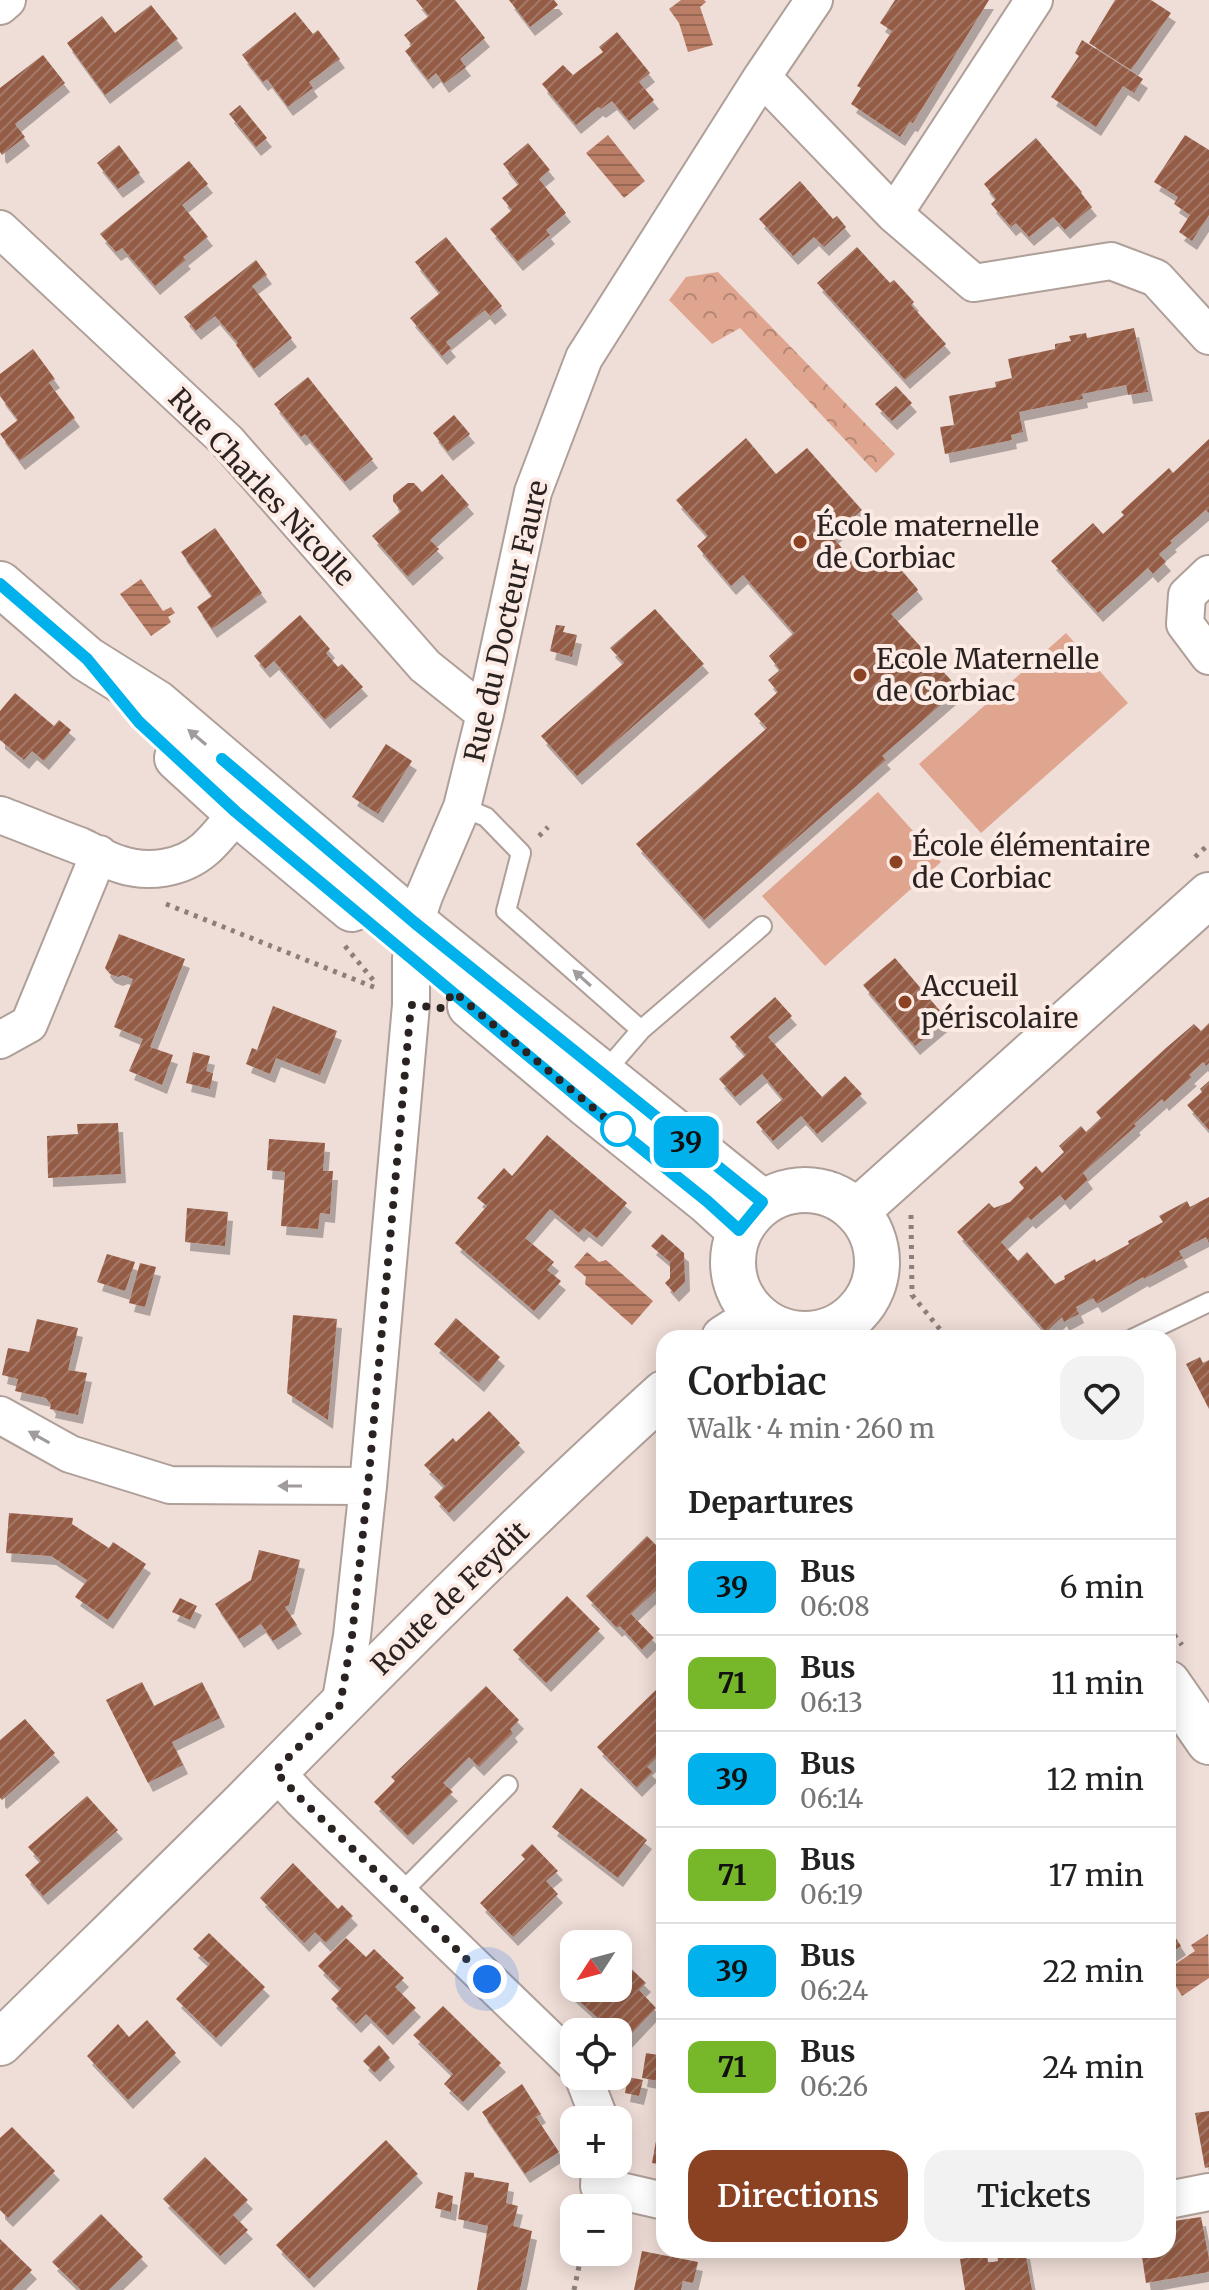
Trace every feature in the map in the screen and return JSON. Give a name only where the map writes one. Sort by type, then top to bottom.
[{"type":"street","points":[[0,6],[7,0]]},
{"type":"street","name":"Rue du Docteur Faure","points":[[340,1705],[352,1636],[368,1486],[411,1005],[413,941],[424,896],[462,807],[533,492],[584,358],[814,0]]},
{"type":"street","points":[[894,214],[1034,0]]},
{"type":"street","points":[[762,77],[894,214],[974,283],[1111,261],[1156,278],[1209,336]]},
{"type":"street","name":"Rue Charles Nicolle","points":[[0,229],[227,441],[425,666],[485,714]]},
{"type":"street","points":[[1209,574],[1187,595],[1185,624],[1209,656]]},
{"type":"street","points":[[0,584],[87,659],[157,703],[246,800],[413,941],[707,1201],[751,1216]]},
{"type":"street","points":[[0,815],[117,864],[135,869],[155,869],[174,866],[205,849],[246,800]]},
{"type":"street","points":[[0,1040],[29,1024],[99,854]]},
{"type":"street","points":[[857,1211],[1209,895]]},
{"type":"street","points":[[413,941],[603,1074],[751,1216]]},
{"type":"street","points":[[771,1330],[740,1327],[732,1261],[751,1216],[786,1192],[811,1189],[836,1196],[857,1211],[872,1235],[878,1262],[868,1326],[842,1325],[830,1330]]},
{"type":"street","name":"Route de Feydit","points":[[0,2043],[340,1705],[656,1400]]},
{"type":"street","points":[[0,1415],[70,1454],[170,1485],[368,1486]]},
{"type":"street","points":[[1176,1695],[1209,1742]]},
{"type":"street","points":[[275,1771],[560,2049]]},
{"type":"street","points":[[597,2186],[656,2199]]},
{"type":"street","points":[[1176,2198],[1209,2192]]},
{"type":"lane","points":[[462,807],[486,817],[521,853],[506,911],[641,1030]]},
{"type":"lane","points":[[603,1074],[641,1030],[762,926]]},
{"type":"lane","points":[[1151,1330],[1209,1302]]},
{"type":"lane","points":[[400,1894],[508,1785]]},
{"type":"path","points":[[164,903],[411,1005]]},
{"type":"path","points":[[574,2290],[579,2266]]},
{"type":"green space","points":[[718,272],[895,454],[876,473],[740,328],[712,344],[669,300],[686,277]]},
{"type":"green space","points":[[1066,633],[1128,703],[981,833],[919,764]]},
{"type":"green space","points":[[878,792],[941,862],[825,966],[762,896]]},
{"type":"shaded area","points":[[681,0],[706,2],[700,7],[713,45],[688,52],[679,23],[669,9]]},
{"type":"shaded area","points":[[608,135],[645,181],[624,198],[586,153]]},
{"type":"shaded area","points":[[141,579],[163,611],[171,607],[175,613],[168,617],[171,622],[151,636],[120,594]]},
{"type":"shaded area","points":[[587,1252],[599,1262],[606,1260],[653,1301],[632,1325],[585,1284],[586,1277],[574,1267]]},
{"type":"shaded area","points":[[1208,1934],[1209,1978],[1182,1996],[1176,1987],[1176,1964],[1195,1951],[1191,1945]]},
{"type":"building","points":[[416,0],[455,0],[485,38],[460,59],[466,67],[444,84],[436,73],[428,80],[405,51],[412,45],[404,35],[429,16]]},
{"type":"building","points":[[509,0],[554,0],[558,5],[530,27]]},
{"type":"building","points":[[895,0],[989,0],[913,123],[910,122],[900,137],[851,104],[861,88],[857,86],[892,31],[880,23]]},
{"type":"building","points":[[1115,0],[1151,0],[1171,13],[1131,70],[1089,43]]},
{"type":"building","points":[[151,5],[178,39],[105,95],[67,43],[102,16],[115,33]]},
{"type":"building","points":[[295,12],[313,34],[318,30],[340,59],[309,82],[313,88],[288,107],[267,79],[263,82],[242,55]]},
{"type":"building","points":[[617,32],[650,73],[639,82],[654,100],[629,121],[612,101],[601,109],[598,107],[576,125],[542,84],[563,65],[573,75],[603,52],[599,47]]},
{"type":"building","points":[[1082,40],[1143,79],[1134,93],[1123,86],[1096,127],[1051,97],[1079,56],[1075,53]]},
{"type":"building","points":[[43,55],[65,83],[15,124],[25,137],[2,155],[0,88]]},
{"type":"building","points":[[240,105],[267,138],[256,147],[229,114]]},
{"type":"building","points":[[1185,135],[1209,150],[1209,215],[1192,241],[1179,232],[1190,215],[1174,204],[1178,197],[1154,182]]},
{"type":"building","points":[[1036,138],[1092,207],[1065,230],[1053,217],[1029,237],[1016,223],[1011,227],[991,204],[996,199],[984,184]]},
{"type":"building","points":[[528,143],[550,170],[539,179],[566,213],[546,230],[550,235],[518,262],[490,229],[512,210],[502,198],[519,184],[503,164]]},
{"type":"building","points":[[119,145],[140,173],[118,189],[97,163]]},
{"type":"building","points":[[189,161],[208,184],[182,205],[208,237],[155,286],[122,248],[116,252],[100,234]]},
{"type":"building","points":[[800,181],[833,219],[837,216],[846,227],[824,247],[814,237],[793,256],[759,219]]},
{"type":"building","points":[[446,237],[502,306],[490,316],[485,310],[446,342],[451,348],[442,356],[410,318],[440,293],[415,262]]},
{"type":"building","points":[[857,247],[890,283],[894,280],[914,302],[911,305],[946,344],[905,380],[817,283]]},
{"type":"building","points":[[256,260],[267,275],[252,286],[292,338],[254,369],[236,345],[238,343],[215,316],[196,331],[184,317]]},
{"type":"building","points":[[1134,328],[1148,392],[1128,395],[1126,385],[1082,394],[1083,399],[1019,412],[1023,432],[1011,435],[1012,440],[945,454],[940,427],[954,425],[949,396],[996,387],[995,382],[1012,378],[1008,359],[1055,349],[1055,344],[1071,341],[1069,336],[1086,333],[1087,338]]},
{"type":"building","points":[[33,349],[55,379],[49,383],[75,418],[20,461],[0,434],[18,420],[0,396],[0,374]]},
{"type":"building","points":[[308,377],[373,459],[345,482],[305,434],[301,437],[274,404]]},
{"type":"building","points":[[896,386],[912,403],[892,421],[875,404]]},
{"type":"building","points":[[454,415],[470,434],[448,452],[433,433]]},
{"type":"building","name":"Ecole Maternelle de Corbiac","points":[[746,438],[776,474],[807,448],[862,510],[832,536],[860,570],[883,549],[916,587],[918,590],[891,614],[959,689],[882,756],[886,760],[704,920],[636,844],[767,728],[754,714],[778,692],[768,680],[780,670],[769,656],[794,633],[743,575],[731,586],[697,546],[708,536],[676,500]]},
{"type":"building","points":[[1209,439],[1209,513],[1206,510],[1170,541],[1172,543],[1159,554],[1166,562],[1153,574],[1148,568],[1098,613],[1051,561],[1093,523],[1103,534],[1124,515],[1121,512],[1169,468],[1173,473]]},
{"type":"building","points":[[442,474],[469,505],[430,540],[439,549],[408,577],[372,536],[401,511],[393,501],[393,495],[408,483],[414,483],[422,492]]},
{"type":"building","points":[[215,528],[262,593],[212,629],[197,607],[212,596],[181,552]]},
{"type":"building","points":[[655,609],[704,664],[577,776],[541,736],[624,663],[610,648]]},
{"type":"building","points":[[300,615],[330,649],[326,653],[338,667],[342,664],[363,687],[325,720],[274,661],[265,669],[254,656]]},
{"type":"building","points":[[556,625],[565,626],[563,632],[577,635],[572,657],[550,651]]},
{"type":"building","points":[[15,693],[54,726],[59,720],[71,730],[44,761],[32,751],[24,760],[0,740],[0,711]]},
{"type":"building","points":[[386,744],[412,761],[378,814],[352,797]]},
{"type":"building","points":[[119,934],[185,959],[150,1047],[173,1055],[162,1085],[129,1071],[143,1039],[114,1027],[133,979],[110,974],[105,968]]},
{"type":"building","name":"Accueil périscolaire","points":[[895,958],[947,1019],[915,1046],[863,985]]},
{"type":"building","points":[[775,997],[792,1016],[768,1037],[822,1097],[845,1076],[862,1094],[817,1134],[801,1116],[773,1141],[756,1122],[783,1099],[762,1074],[735,1097],[719,1079],[746,1055],[730,1037]]},
{"type":"building","points":[[273,1006],[337,1031],[320,1075],[276,1058],[270,1074],[246,1064],[252,1048],[257,1050]]},
{"type":"building","points":[[1209,1023],[1209,1063],[1206,1066],[1203,1062],[1189,1075],[1192,1077],[1134,1124],[1136,1126],[1083,1173],[1088,1180],[1065,1201],[1060,1195],[1031,1220],[1028,1217],[1001,1242],[1018,1261],[1027,1252],[1055,1284],[1065,1279],[1064,1276],[1129,1244],[1128,1241],[1163,1222],[1159,1216],[1187,1201],[1190,1207],[1209,1197],[1209,1243],[1206,1237],[1179,1251],[1183,1258],[1097,1304],[1093,1298],[1076,1307],[1079,1314],[1064,1322],[1062,1317],[1044,1330],[957,1232],[989,1203],[994,1208],[1010,1202],[1024,1188],[1019,1182],[1036,1166],[1042,1173],[1064,1152],[1059,1146],[1081,1126],[1086,1132],[1101,1118],[1096,1112],[1166,1048],[1194,1024],[1201,1031]]},
{"type":"building","points":[[193,1052],[210,1056],[206,1071],[213,1073],[210,1089],[186,1083]]},
{"type":"building","points":[[1209,1081],[1209,1130],[1187,1105]]},
{"type":"building","points":[[118,1123],[121,1174],[48,1178],[47,1136],[78,1134],[77,1124]]},
{"type":"building","points":[[547,1135],[627,1203],[597,1238],[584,1228],[579,1233],[550,1209],[525,1238],[554,1262],[547,1270],[561,1281],[534,1311],[455,1243],[487,1206],[477,1198],[504,1168],[512,1176]]},
{"type":"building","points":[[269,1139],[325,1143],[323,1171],[333,1171],[330,1214],[320,1213],[318,1229],[281,1226],[285,1172],[267,1170]]},
{"type":"building","points":[[187,1208],[228,1212],[225,1246],[185,1242]]},
{"type":"building","points":[[662,1234],[684,1253],[685,1282],[674,1293],[665,1283],[670,1278],[670,1262],[651,1246]]},
{"type":"building","points":[[107,1254],[135,1262],[125,1291],[97,1282]]},
{"type":"building","points":[[140,1263],[156,1267],[145,1307],[129,1303]]},
{"type":"building","points":[[293,1315],[337,1319],[328,1420],[287,1393]]},
{"type":"building","points":[[456,1318],[500,1357],[479,1383],[434,1344]]},
{"type":"building","points":[[37,1319],[78,1328],[68,1370],[87,1373],[78,1415],[50,1409],[46,1398],[15,1391],[18,1379],[2,1375],[8,1348],[29,1352]]},
{"type":"building","points":[[1200,1357],[1203,1363],[1209,1360],[1209,1409],[1186,1364]]},
{"type":"building","points":[[489,1411],[520,1443],[449,1513],[434,1497],[445,1486],[424,1465],[453,1438],[456,1442]]},
{"type":"building","points":[[9,1513],[73,1518],[72,1524],[109,1548],[113,1542],[146,1564],[108,1620],[75,1597],[87,1580],[51,1556],[6,1553]]},
{"type":"building","points":[[647,1536],[656,1545],[656,1591],[631,1614],[654,1638],[642,1650],[586,1596]]},
{"type":"building","points":[[259,1550],[300,1560],[289,1605],[285,1607],[297,1625],[273,1641],[261,1624],[239,1639],[215,1604],[251,1580]]},
{"type":"building","points":[[567,1596],[600,1629],[546,1683],[513,1650]]},
{"type":"building","points":[[180,1598],[197,1606],[190,1620],[172,1612]]},
{"type":"building","points":[[142,1682],[154,1706],[202,1682],[220,1718],[172,1742],[183,1765],[148,1783],[106,1700]]},
{"type":"building","points":[[486,1686],[519,1720],[510,1729],[513,1733],[479,1767],[469,1757],[443,1783],[453,1792],[408,1836],[374,1802],[395,1781],[391,1777]]},
{"type":"building","points":[[656,1690],[656,1758],[647,1767],[653,1772],[637,1788],[597,1747]]},
{"type":"building","points":[[25,1719],[55,1753],[2,1800],[0,1740]]},
{"type":"building","points":[[581,1788],[647,1840],[618,1878],[552,1827]]},
{"type":"building","points":[[87,1796],[118,1830],[43,1896],[25,1875],[41,1861],[28,1847]]},
{"type":"building","points":[[532,1844],[558,1871],[546,1881],[558,1894],[513,1937],[480,1903],[525,1859],[521,1855]]},
{"type":"building","points":[[293,1863],[338,1909],[342,1905],[353,1916],[326,1943],[315,1932],[304,1943],[260,1898]]},
{"type":"building","points":[[209,1933],[265,1987],[216,2038],[176,1999],[210,1964],[193,1949]]},
{"type":"building","points":[[346,1938],[366,1957],[374,1949],[404,1978],[395,1987],[416,2008],[388,2036],[366,2014],[356,2024],[331,1999],[341,1989],[318,1966]]},
{"type":"building","points":[[632,1970],[646,1983],[639,1990],[656,2008],[632,2034],[632,2018],[598,2018],[580,2002],[632,2002]]},
{"type":"building","points":[[443,2006],[501,2063],[463,2102],[444,2084],[453,2074],[413,2035]]},
{"type":"building","points":[[147,2020],[176,2053],[128,2100],[87,2056],[118,2024],[129,2037]]},
{"type":"building","points":[[379,2045],[390,2058],[375,2073],[363,2061]]},
{"type":"building","points":[[646,2053],[656,2055],[656,2081],[642,2078]]},
{"type":"building","points":[[632,2078],[643,2080],[639,2096],[625,2093],[626,2090],[632,2090]]},
{"type":"building","points":[[522,2084],[541,2114],[536,2117],[559,2152],[525,2174],[482,2112]]},
{"type":"building","points":[[1209,2111],[1209,2167],[1205,2168],[1195,2113]]},
{"type":"building","points":[[12,2127],[55,2171],[8,2218],[0,2210],[0,2138]]},
{"type":"building","points":[[386,2140],[418,2174],[309,2279],[276,2245]]},
{"type":"building","points":[[656,2141],[656,2164],[652,2163]]},
{"type":"building","points":[[205,2157],[248,2200],[233,2215],[248,2230],[220,2256],[163,2199]]},
{"type":"building","points":[[465,2172],[474,2173],[474,2177],[509,2183],[506,2203],[518,2206],[513,2226],[532,2231],[520,2290],[477,2290],[488,2226],[458,2219]]},
{"type":"building","points":[[438,2192],[453,2196],[451,2212],[435,2208]]},
{"type":"building","points":[[101,2214],[143,2257],[109,2290],[81,2290],[52,2262]]},
{"type":"building","points":[[1201,2217],[1209,2272],[1146,2283],[1142,2258],[1176,2258],[1176,2221]]},
{"type":"building","points":[[0,2239],[32,2270],[12,2290],[0,2290]]},
{"type":"building","points":[[642,2251],[656,2254],[656,2258],[698,2262],[693,2283],[683,2281],[681,2290],[634,2290]]},
{"type":"building","points":[[987,2258],[988,2262],[998,2261],[998,2258],[1026,2258],[1032,2290],[965,2290],[960,2259]]},
{"type":"bus line","name":"39","points":[[0,584],[87,659],[139,722],[236,812],[739,1230],[762,1202],[415,923],[222,759]]},
{"type":"place","name":"École maternelle de Corbiac","points":[[800,542]]},
{"type":"place","name":"Ecole Maternelle de Corbiac","points":[[860,675]]},
{"type":"place","name":"École élémentaire de Corbiac","points":[[896,862]]},
{"type":"place","name":"Accueil périscolaire","points":[[905,1002]]},
{"type":"route","points":[[487,1979],[275,1771],[340,1705],[352,1636],[368,1486],[411,1005],[441,1008],[454,992],[628,1137],[618,1129]]}]
